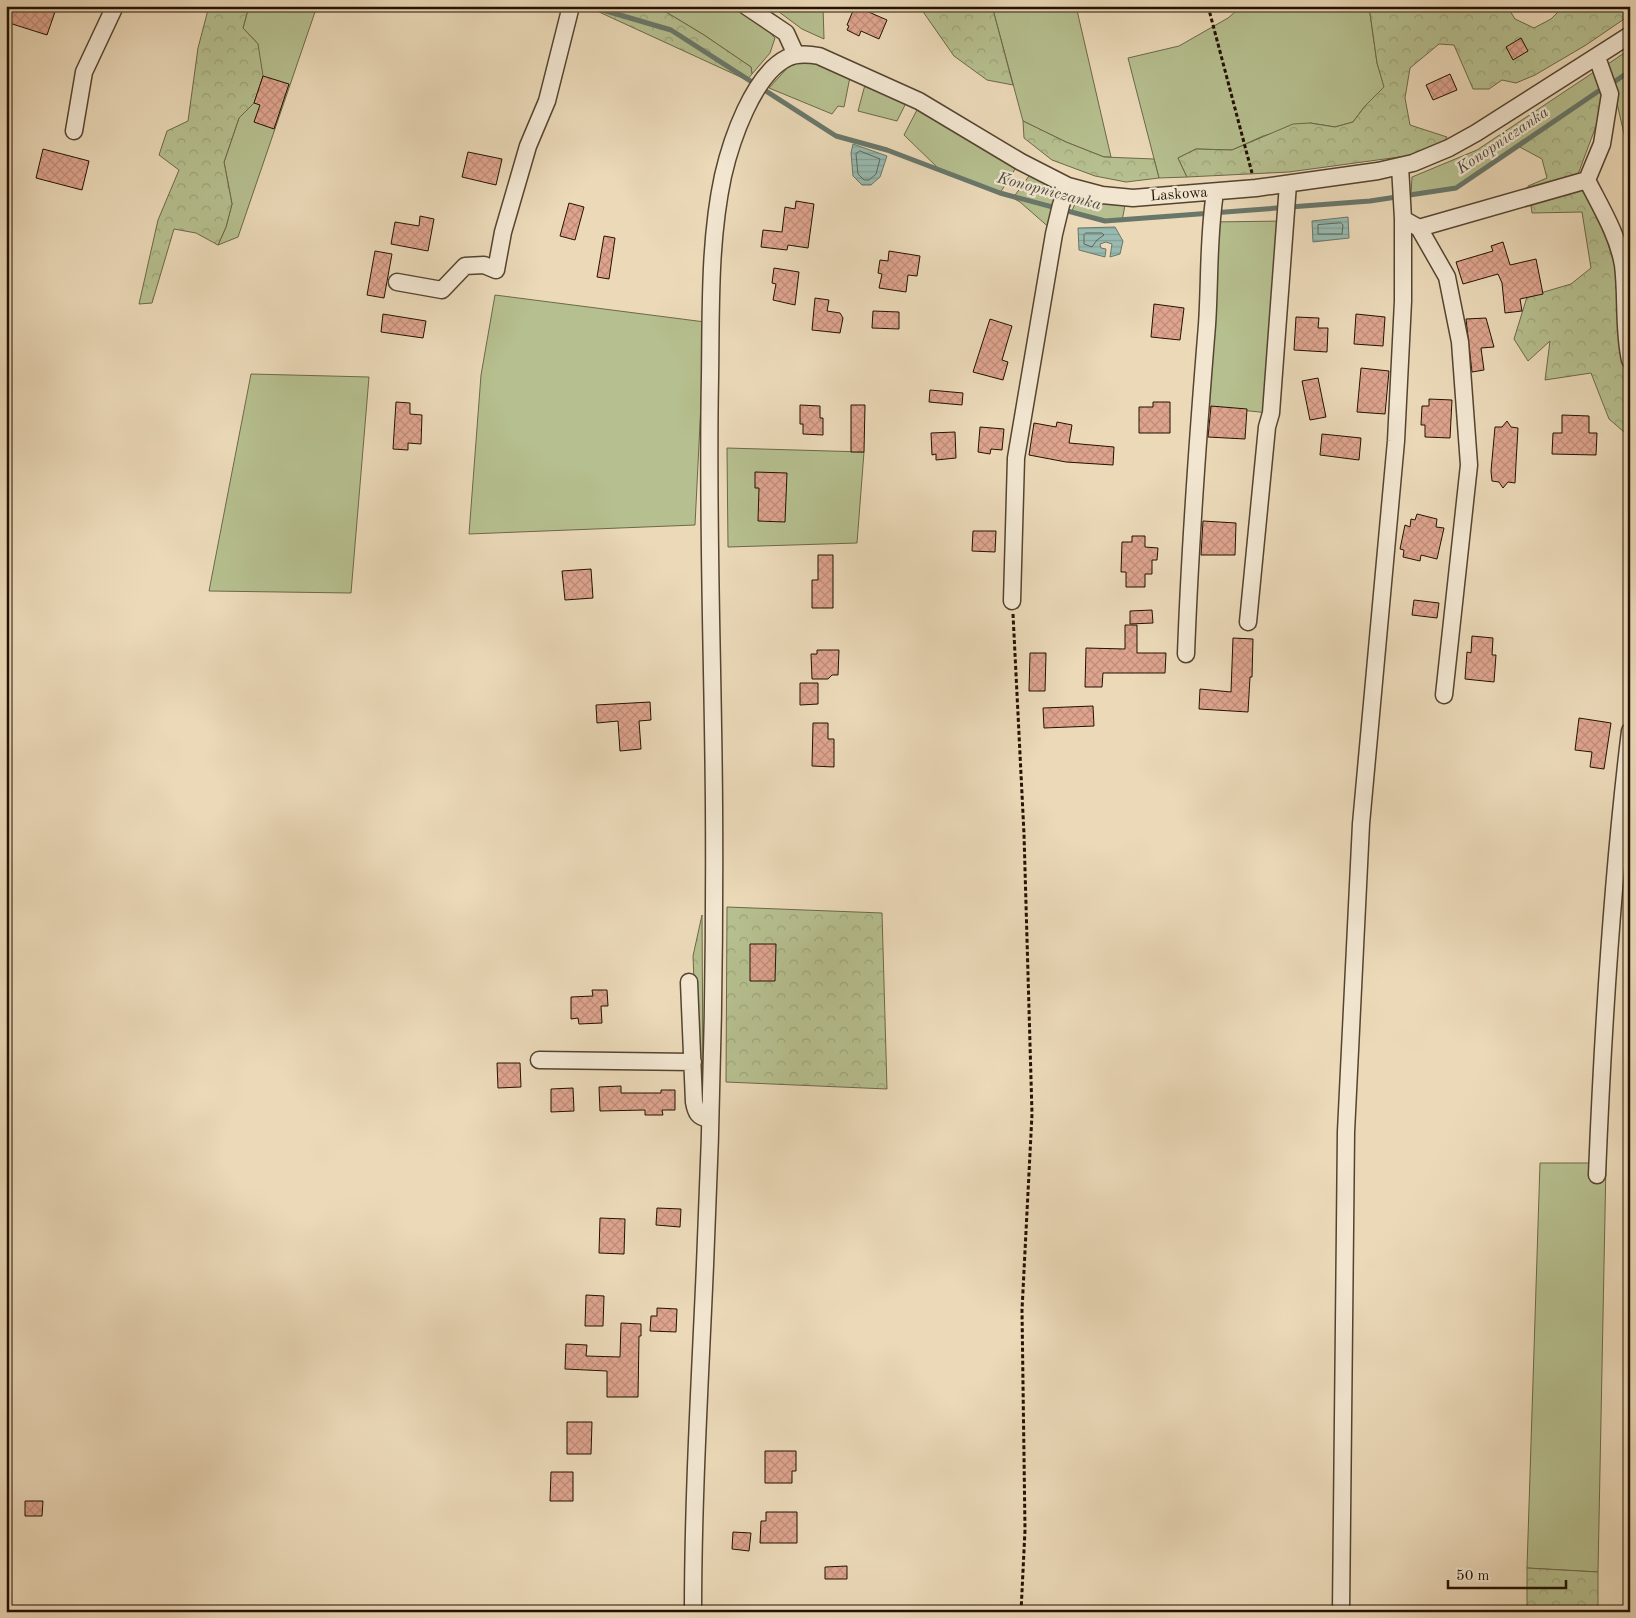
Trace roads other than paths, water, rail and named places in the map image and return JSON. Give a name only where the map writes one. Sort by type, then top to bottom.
[{"type":"street","points":[[74,131],[84,72],[115,6]]},
{"type":"street","points":[[693,1612],[694,1479],[705,1272],[714,817],[708,486],[712,278],[717,215],[724,172],[732,145],[752,98],[762,82],[776,66],[796,55],[786,33],[746,6]]},
{"type":"street","points":[[397,282],[442,290],[466,266],[484,265],[496,270],[504,232],[528,146],[547,101],[570,10]]},
{"type":"street","name":"Laskowa","points":[[796,55],[810,54],[826,58],[894,89],[918,101],[1021,162],[1068,186],[1102,195],[1134,198],[1288,184],[1400,166],[1425,159],[1460,142],[1630,35]]},
{"type":"street","points":[[1594,58],[1599,63],[1610,94],[1602,144],[1587,180],[1608,222],[1623,264],[1625,338],[1630,360]]},
{"type":"street","points":[[1341,1612],[1346,1132],[1361,824],[1396,441],[1403,301],[1403,219],[1400,166]]},
{"type":"street","points":[[1419,228],[1587,180]]},
{"type":"street","points":[[1248,622],[1267,426],[1271,413],[1288,184]]},
{"type":"street","points":[[1012,601],[1016,458],[1060,210],[1068,186]]},
{"type":"street","points":[[1186,654],[1190,538],[1210,287],[1212,216],[1215,192]]},
{"type":"street","points":[[1403,219],[1419,228],[1447,277],[1460,342],[1469,465],[1444,695]]},
{"type":"street","points":[[1597,1175],[1604,1008],[1617,837],[1630,731]]},
{"type":"street","points":[[689,982],[696,1112],[701,1117],[709,1119]]},
{"type":"street","points":[[539,1060],[693,1062]]},
{"type":"water","points":[[853,144],[887,156],[880,177],[871,185],[862,185],[853,176],[851,153]]},
{"type":"water","points":[[1348,217],[1349,238],[1313,242],[1312,221]]},
{"type":"water","points":[[1115,227],[1123,241],[1120,254],[1110,257],[1112,244],[1106,242],[1100,244],[1101,248],[1106,249],[1105,257],[1079,250],[1078,228]]},
{"type":"waterway","name":"Konopniczanka","points":[[589,6],[671,30],[836,136],[887,150],[1000,193],[1105,221],[1370,201],[1456,188],[1603,88]]},
{"type":"waterway","name":"Konopniczanka","points":[[1614,82],[1630,71]]}]
